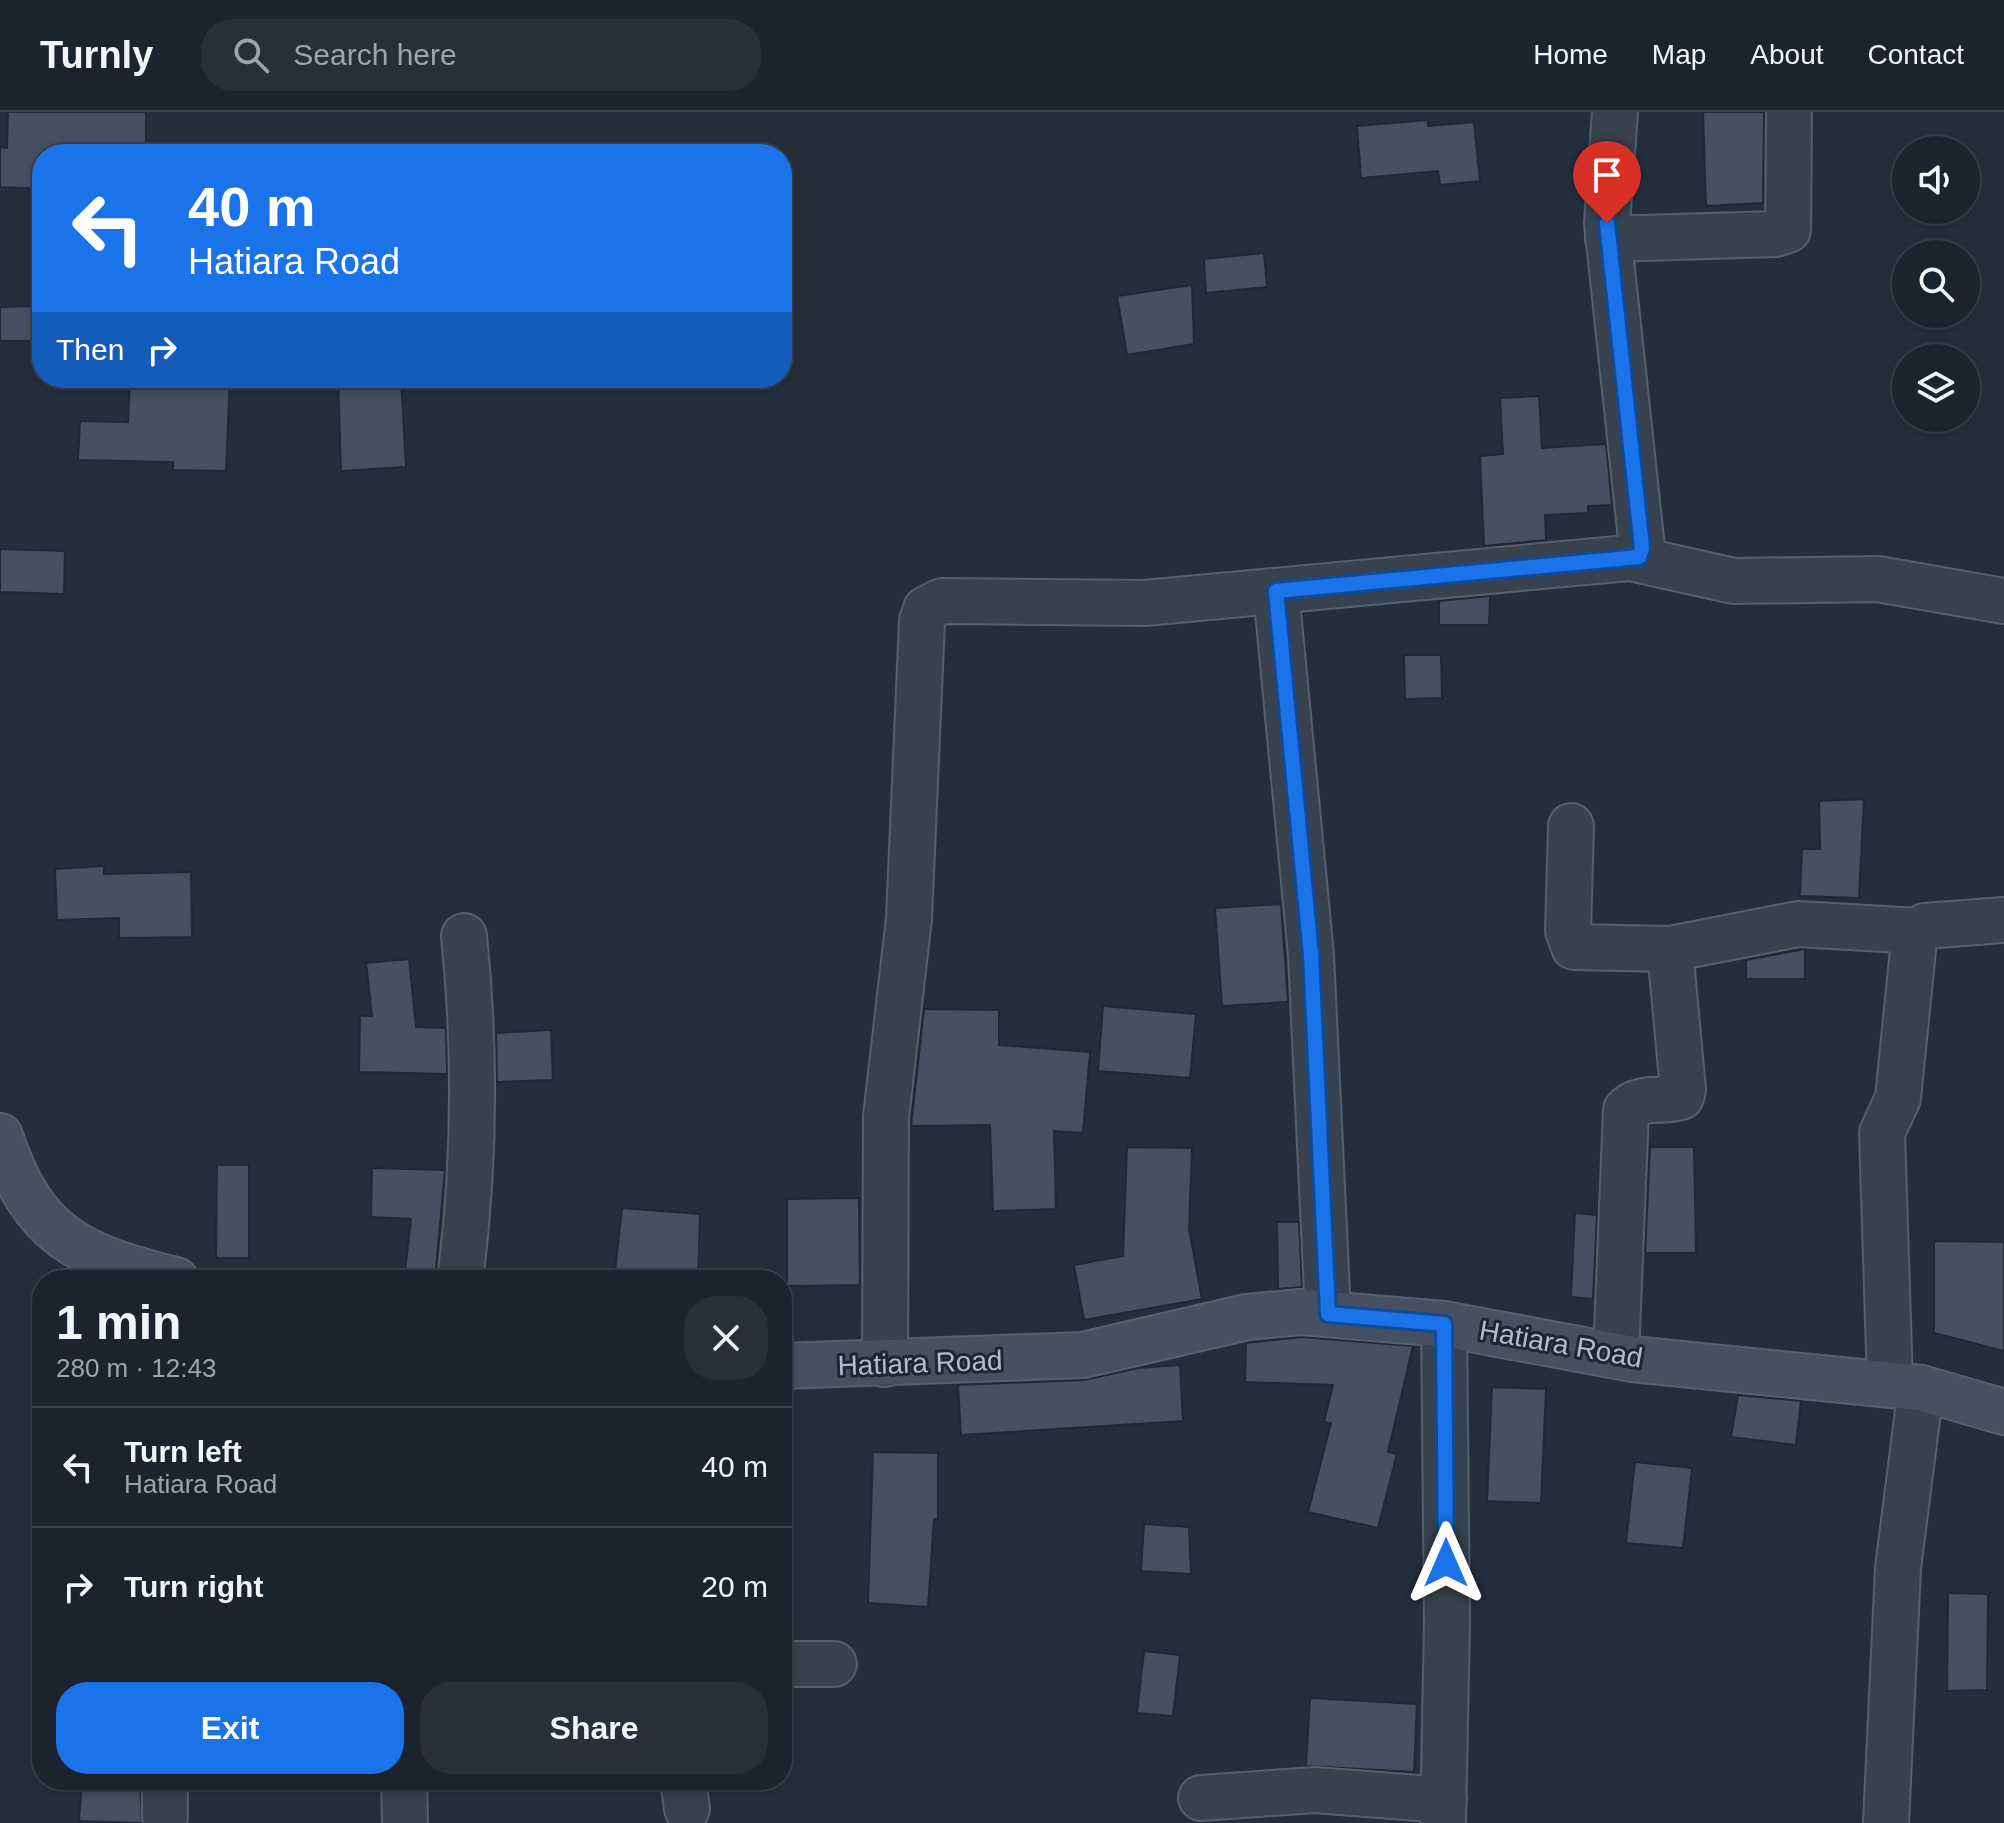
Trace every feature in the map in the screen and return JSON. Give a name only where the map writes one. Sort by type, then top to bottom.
[{"type":"street","points":[[1615,112],[1608,239],[1642,548],[1635,559]]},
{"type":"street","points":[[1608,239],[1776,234],[1788,230],[1789,112]]},
{"type":"street","points":[[885,1364],[886,1117],[909,918],[922,621],[926,609],[942,601],[1113,605],[1635,559],[1734,581],[1878,579],[2004,601]]},
{"type":"street","points":[[1276,591],[1311,955],[1328,1314]]},
{"type":"street","points":[[1571,826],[1568,931],[1574,947],[1670,949],[1798,924],[1918,931],[1933,924],[2004,920]]},
{"type":"street","points":[[1886,1823],[1906,1385],[1882,1133],[1898,1098],[1914,940],[1918,931]]},
{"type":"street","points":[[461,1270],[474,1155],[473,1022],[464,936]]},
{"type":"street","points":[[1616,1356],[1626,1110],[1636,1102],[1681,1097],[1683,1090],[1670,949]]},
{"type":"street","points":[[0,1136],[11,1171],[50,1229],[77,1246],[136,1270]]},
{"type":"street","name":"Hatiara Road","points":[[792,1366],[1083,1355],[1280,1312],[1444,1324],[1616,1356],[1906,1385],[2004,1412]]},
{"type":"street","points":[[1201,1798],[1315,1790],[1444,1812],[1444,1324]]},
{"type":"street","points":[[792,1664],[834,1664]]},
{"type":"street","points":[[404,1790],[405,1823]]},
{"type":"building","points":[[8,112],[146,112],[146,144],[32,144],[32,189],[0,187],[0,147],[7,148]]},
{"type":"building","points":[[1703,112],[1764,112],[1763,203],[1706,206]]},
{"type":"building","points":[[1428,120],[1428,126],[1474,122],[1480,181],[1440,185],[1438,171],[1361,178],[1357,126]]},
{"type":"building","points":[[1264,253],[1267,287],[1206,293],[1204,259]]},
{"type":"building","points":[[1192,285],[1194,344],[1127,355],[1117,296]]},
{"type":"building","points":[[32,306],[32,341],[0,341],[0,307]]},
{"type":"building","points":[[130,388],[230,388],[226,471],[173,470],[173,462],[78,460],[80,421],[128,422]]},
{"type":"building","points":[[338,388],[402,388],[406,467],[341,471]]},
{"type":"building","points":[[1539,396],[1542,448],[1606,444],[1612,505],[1588,506],[1588,513],[1545,515],[1546,540],[1484,546],[1480,456],[1503,454],[1500,398]]},
{"type":"building","points":[[0,549],[65,551],[64,594],[0,592]]},
{"type":"building","points":[[1490,596],[1489,625],[1439,625],[1439,601]]},
{"type":"building","points":[[1404,655],[1441,655],[1442,698],[1405,699]]},
{"type":"building","points":[[1864,799],[1859,898],[1800,896],[1802,849],[1820,849],[1819,801]]},
{"type":"building","points":[[104,866],[104,874],[191,872],[192,937],[119,938],[119,918],[57,920],[55,869]]},
{"type":"building","points":[[1281,904],[1288,1002],[1222,1006],[1215,908]]},
{"type":"building","points":[[1805,949],[1805,979],[1746,979],[1746,960]]},
{"type":"building","points":[[409,959],[416,1027],[446,1028],[447,1074],[359,1072],[360,1016],[372,1016],[366,963]]},
{"type":"building","points":[[1103,1006],[1196,1014],[1190,1078],[1098,1071]]},
{"type":"building","points":[[924,1009],[999,1010],[999,1045],[1090,1052],[1083,1133],[1054,1131],[1056,1209],[993,1211],[990,1125],[911,1126]]},
{"type":"building","points":[[551,1030],[553,1080],[497,1082],[496,1033]]},
{"type":"building","points":[[1127,1147],[1192,1148],[1189,1229],[1202,1299],[1084,1320],[1074,1265],[1123,1256]]},
{"type":"building","points":[[1650,1147],[1694,1147],[1696,1253],[1645,1253]]},
{"type":"building","points":[[217,1165],[249,1165],[249,1258],[216,1258]]},
{"type":"building","points":[[372,1168],[445,1170],[436,1270],[405,1270],[411,1219],[371,1217]]},
{"type":"building","points":[[859,1198],[860,1285],[792,1286],[792,1270],[787,1270],[787,1199]]},
{"type":"building","points":[[622,1208],[700,1214],[698,1270],[615,1270]]},
{"type":"building","points":[[1575,1213],[1597,1215],[1593,1299],[1571,1297]]},
{"type":"building","points":[[1277,1222],[1299,1222],[1302,1287],[1278,1289]]},
{"type":"building","points":[[1934,1241],[2004,1242],[2004,1351],[1934,1333]]},
{"type":"building","points":[[1301,1337],[1413,1346],[1388,1452],[1397,1454],[1378,1528],[1308,1512],[1331,1423],[1324,1422],[1333,1385],[1245,1382],[1246,1343]]},
{"type":"building","points":[[1180,1365],[1183,1421],[961,1435],[958,1385],[1084,1380],[1138,1368]]},
{"type":"building","points":[[1492,1387],[1546,1389],[1541,1503],[1487,1501]]},
{"type":"building","points":[[1738,1395],[1801,1401],[1796,1445],[1731,1437]]},
{"type":"building","points":[[873,1452],[938,1453],[938,1519],[934,1519],[928,1607],[868,1603]]},
{"type":"building","points":[[1635,1462],[1692,1468],[1683,1548],[1626,1543]]},
{"type":"building","points":[[1144,1524],[1189,1527],[1191,1574],[1141,1571]]},
{"type":"building","points":[[1948,1593],[1988,1594],[1987,1690],[1947,1691]]},
{"type":"building","points":[[1144,1651],[1180,1655],[1173,1716],[1137,1713]]},
{"type":"building","points":[[1310,1698],[1417,1704],[1414,1772],[1306,1766]]},
{"type":"building","points":[[81,1790],[140,1790],[142,1823],[79,1821]]},
{"type":"route","points":[[1446,1563],[1444,1324],[1328,1314],[1311,955],[1276,591],[1639,557],[1642,548],[1607,223]]}]
